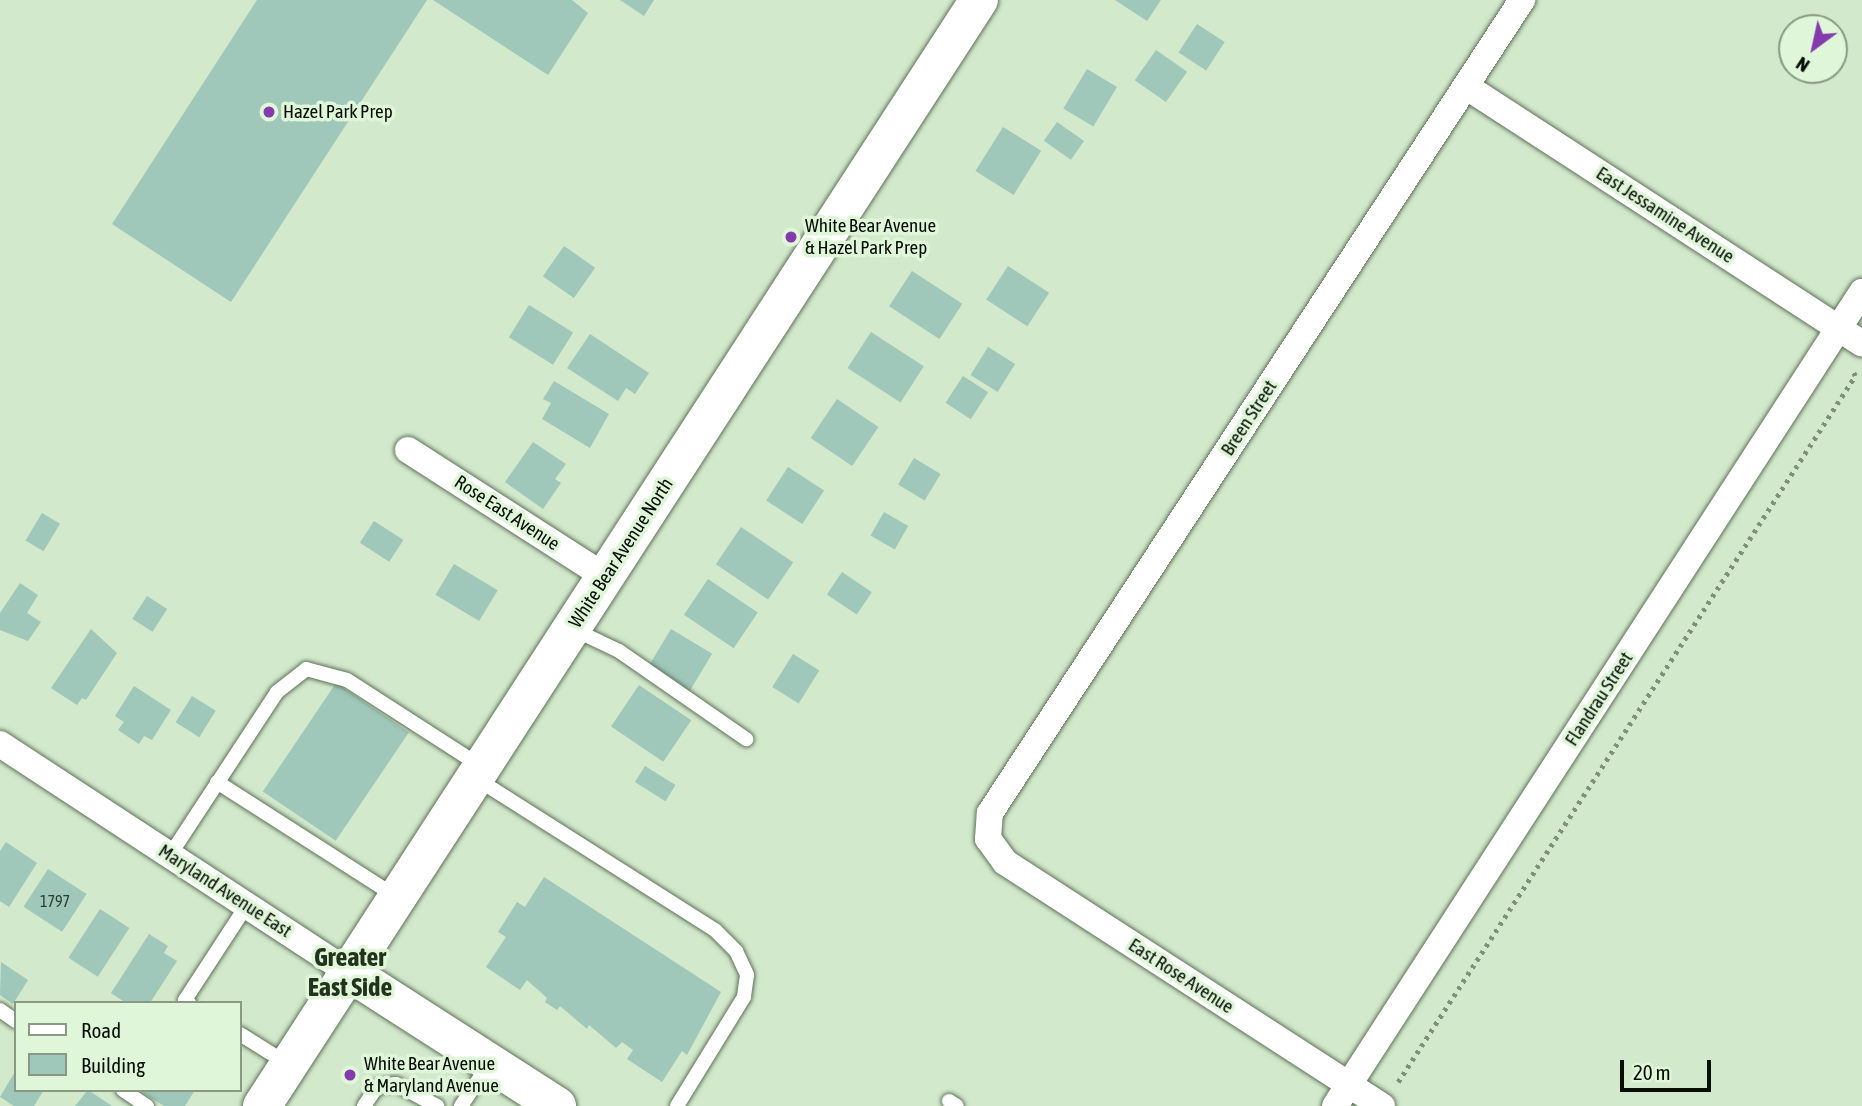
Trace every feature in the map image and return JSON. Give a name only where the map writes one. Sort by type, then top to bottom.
[{"type":"main road","name":"White Bear Avenue North","points":[[262,1106],[979,0]]},
{"type":"main road","name":"Maryland Avenue East","points":[[350,972],[557,1106]]},
{"type":"street","name":"Breen Street","points":[[988,839],[989,813],[1522,0]]},
{"type":"street","name":"East Jessamine Avenue","points":[[1467,87],[1839,328],[1857,356]]},
{"type":"street","name":"Flandrau Street","points":[[1342,1095],[1862,292]]},
{"type":"street","name":"Rose East Avenue","points":[[408,450],[606,577]]},
{"type":"street","name":"Maryland Avenue East","points":[[0,744],[350,972]]},
{"type":"street","name":"East Rose Avenue","points":[[988,839],[1005,862],[1342,1095],[1382,1106]]},
{"type":"lane","points":[[572,629],[620,651],[747,740]]},
{"type":"lane","points":[[170,855],[277,692],[306,669],[347,680],[479,773],[715,930],[736,951],[747,975],[744,997],[677,1106]]},
{"type":"lane","points":[[216,782],[398,898]]},
{"type":"lane","points":[[186,1001],[247,905]]},
{"type":"lane","points":[[242,1035],[289,1065]]},
{"type":"lane","points":[[461,1106],[490,1063]]},
{"type":"lane","points":[[364,1106],[377,1087],[396,1084],[437,1106]]},
{"type":"lane","points":[[126,1092],[147,1106]]},
{"type":"path","points":[[1397,1083],[1855,376],[1857,356]]},
{"type":"building","name":"Hazel Park Prep","points":[[257,0],[427,0],[231,302],[112,224]]},
{"type":"building","points":[[433,0],[572,0],[588,13],[548,75]]},
{"type":"building","points":[[620,0],[654,0],[644,16]]},
{"type":"building","points":[[1115,0],[1161,0],[1147,21]]},
{"type":"building","points":[[1197,24],[1225,42],[1206,70],[1178,53]]},
{"type":"building","points":[[1156,50],[1187,72],[1166,102],[1135,80]]},
{"type":"building","points":[[1087,69],[1117,87],[1093,126],[1063,108]]},
{"type":"building","points":[[1057,122],[1084,141],[1071,160],[1044,141]]},
{"type":"building","points":[[1003,127],[1041,151],[1014,195],[975,171]]},
{"type":"building","points":[[564,246],[595,268],[574,298],[543,276]]},
{"type":"building","points":[[1008,266],[1049,293],[1027,326],[986,300]]},
{"type":"building","points":[[912,271],[962,304],[939,339],[889,306]]},
{"type":"building","points":[[529,305],[573,333],[553,365],[509,337]]},
{"type":"building","points":[[871,332],[924,366],[900,402],[848,368]]},
{"type":"building","points":[[590,334],[649,373],[635,394],[626,388],[618,401],[567,368]]},
{"type":"building","points":[[988,347],[1015,364],[998,392],[971,375]]},
{"type":"building","points":[[963,376],[988,392],[971,419],[946,403]]},
{"type":"building","points":[[554,381],[609,414],[590,448],[542,419],[551,403],[543,399]]},
{"type":"building","points":[[837,399],[878,427],[852,466],[811,438]]},
{"type":"building","points":[[533,442],[566,464],[555,479],[561,483],[543,509],[505,482]]},
{"type":"building","points":[[914,458],[941,474],[925,501],[898,485]]},
{"type":"building","points":[[788,467],[824,490],[802,524],[766,501]]},
{"type":"building","points":[[884,512],[908,526],[895,549],[870,535]]},
{"type":"building","points":[[42,513],[60,524],[44,551],[26,540]]},
{"type":"building","points":[[374,521],[403,540],[389,562],[360,543]]},
{"type":"building","points":[[741,527],[793,562],[768,600],[716,564]]},
{"type":"building","points":[[454,564],[498,590],[479,621],[435,595]]},
{"type":"building","points":[[842,572],[872,592],[857,615],[827,594]]},
{"type":"building","points":[[708,579],[758,613],[734,648],[684,615]]},
{"type":"building","points":[[20,583],[38,595],[27,613],[41,622],[28,641],[0,630],[0,613]]},
{"type":"building","points":[[147,596],[167,609],[152,632],[132,619]]},
{"type":"building","points":[[91,629],[117,653],[86,700],[82,698],[77,705],[51,688]]},
{"type":"building","points":[[671,629],[712,654],[688,694],[647,669]]},
{"type":"building","points":[[793,654],[819,670],[799,704],[772,687]]},
{"type":"building","points":[[336,683],[409,732],[336,841],[263,792]]},
{"type":"building","points":[[639,685],[691,720],[663,762],[611,726]]},
{"type":"building","points":[[134,686],[171,710],[152,740],[144,736],[139,744],[118,730],[124,722],[115,716]]},
{"type":"building","points":[[192,696],[216,711],[199,737],[176,722]]},
{"type":"building","points":[[645,766],[676,785],[665,801],[635,782]]},
{"type":"building","points":[[6,842],[37,863],[9,907],[0,901],[0,851]]},
{"type":"building","points":[[48,869],[87,894],[62,932],[23,907]]},
{"type":"building","points":[[544,877],[721,992],[687,1055],[682,1051],[662,1082],[627,1059],[633,1050],[622,1042],[616,1048],[589,1025],[587,1029],[560,1006],[557,1010],[545,1002],[547,998],[527,980],[520,990],[486,967],[506,937],[498,932],[517,902],[525,907]]},
{"type":"building","points":[[100,909],[129,928],[98,977],[68,958]]},
{"type":"building","points":[[149,934],[168,946],[164,953],[177,961],[151,1001],[123,1001],[111,993]]},
{"type":"building","points":[[1,962],[28,980],[13,1004],[0,995]]},
{"type":"building","points":[[14,1073],[14,1092],[43,1092],[34,1106],[14,1106],[0,1097]]},
{"type":"building","points":[[86,1092],[91,1092],[112,1106],[75,1106]]},
{"type":"building","points":[[142,1092],[194,1092],[185,1106],[164,1106]]},
{"type":"place","name":"Hazel Park Prep","points":[[269,112]]},
{"type":"place","name":"White Bear Avenue & Hazel Park Prep","points":[[791,237]]},
{"type":"place","name":"White Bear Avenue & Maryland Avenue","points":[[350,1075]]},
{"type":"district","name":"Greater East Side","points":[[350,973]]}]
